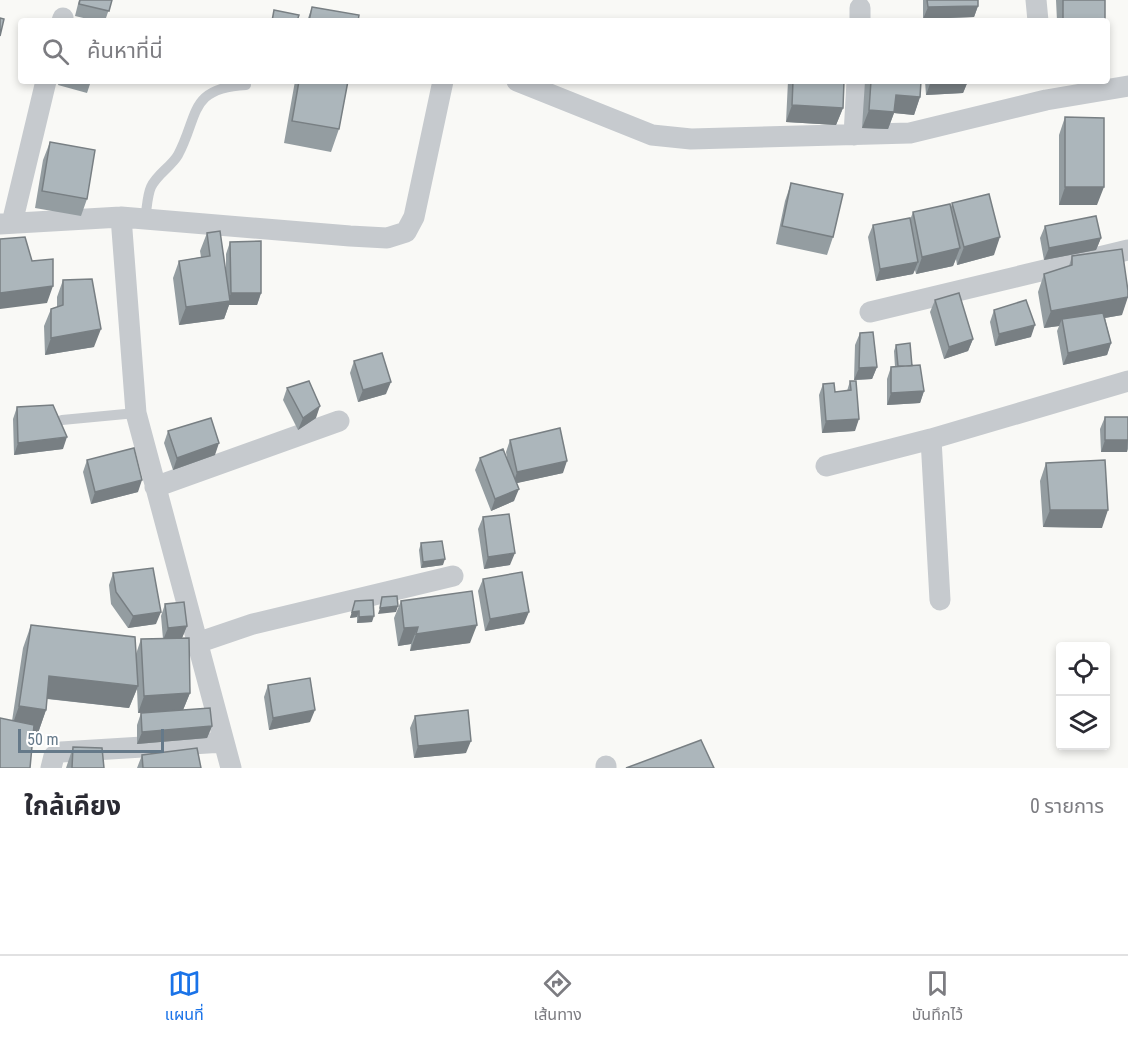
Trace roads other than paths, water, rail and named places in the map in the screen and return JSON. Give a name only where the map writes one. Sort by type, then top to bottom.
[{"type":"street","points":[[1036,0],[1038,18]]},
{"type":"street","points":[[45,84],[6,224],[121,217],[387,238],[406,232],[414,217],[442,84]]},
{"type":"street","points":[[524,84],[652,135],[691,139],[910,133],[1045,90],[1128,86]]},
{"type":"street","points":[[854,135],[857,84]]},
{"type":"street","points":[[121,217],[136,413],[231,768]]},
{"type":"street","points":[[870,312],[1128,250]]},
{"type":"street","points":[[826,466],[931,439],[1128,381]]},
{"type":"street","points":[[155,487],[339,421]]},
{"type":"street","points":[[931,439],[940,600]]},
{"type":"street","points":[[197,643],[253,624],[453,576]]},
{"type":"street","points":[[51,768],[54,756],[61,752],[224,742]]},
{"type":"lane","points":[[145,219],[152,187],[174,161],[198,105],[211,94],[228,86],[246,85]]},
{"type":"lane","points":[[62,420],[136,413]]}]
